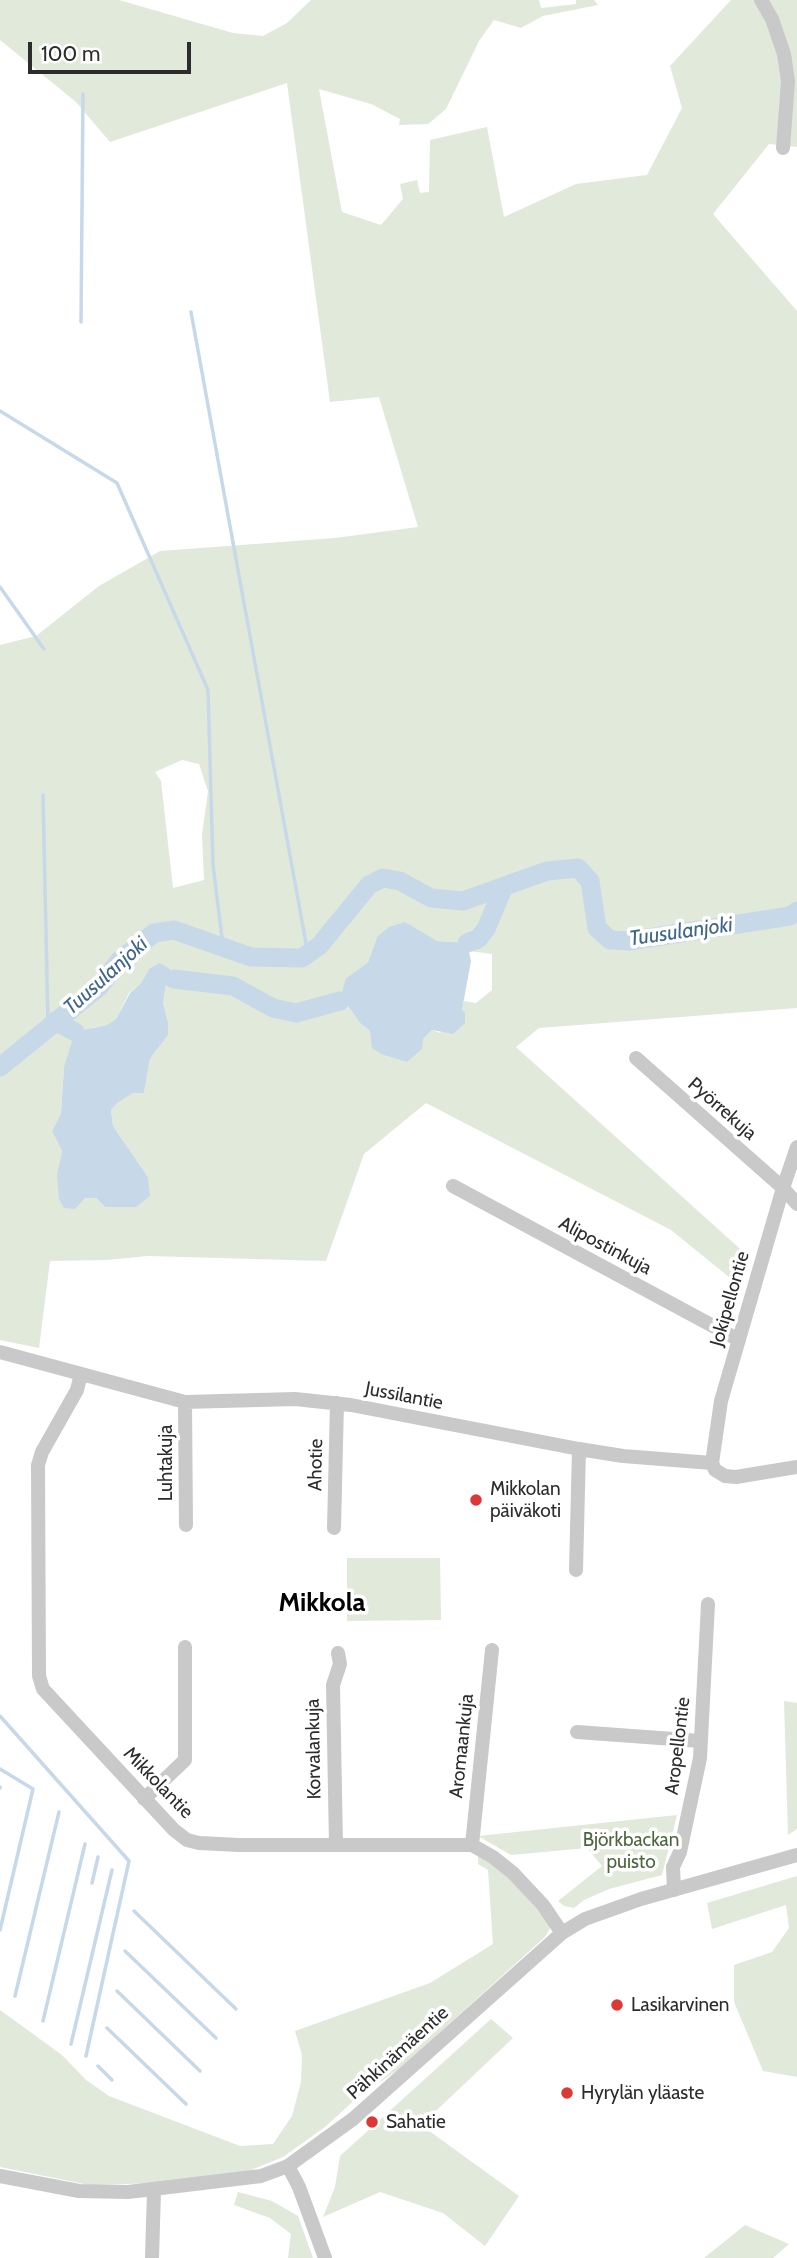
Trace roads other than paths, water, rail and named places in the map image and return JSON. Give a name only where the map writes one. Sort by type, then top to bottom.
[{"type":"street","points":[[761,0],[772,19],[785,54],[788,81],[783,148]]},
{"type":"street","name":"Pyörrekuja","points":[[636,1058],[783,1188],[797,1204]]},
{"type":"street","name":"Jokipellontie","points":[[712,1464],[720,1401],[797,1147]]},
{"type":"street","name":"Alipostinkuja","points":[[453,1186],[739,1340]]},
{"type":"street","name":"Jussilantie","points":[[0,1352],[185,1402],[295,1399],[337,1403],[579,1449],[712,1464],[715,1470],[725,1476],[736,1477],[797,1467]]},
{"type":"street","name":"Mikkolantie","points":[[81,1374],[77,1390],[42,1452],[38,1465],[40,1683],[144,1799],[187,1840],[199,1843],[472,1845]]},
{"type":"street","name":"Luhtakuja","points":[[185,1402],[186,1525]]},
{"type":"street","name":"Ahotie","points":[[334,1528],[337,1403]]},
{"type":"street","points":[[576,1570],[579,1449]]},
{"type":"street","name":"Aropellontie","points":[[674,1890],[673,1867],[680,1852],[701,1741],[708,1604]]},
{"type":"street","points":[[144,1799],[185,1760],[185,1647]]},
{"type":"street","name":"Aromaankuja","points":[[472,1845],[492,1650]]},
{"type":"street","name":"Korvalankuja","points":[[336,1845],[333,1685],[340,1664],[338,1653]]},
{"type":"street","points":[[577,1731],[701,1741]]},
{"type":"street","points":[[472,1845],[513,1873],[543,1905],[562,1933]]},
{"type":"street","name":"Pähkinämäentie","points":[[0,2176],[79,2192],[154,2190],[261,2176],[288,2166],[353,2119],[562,1933],[585,1919],[797,1855]]},
{"type":"street","points":[[288,2166],[299,2187],[325,2258]]},
{"type":"street","points":[[152,2258],[154,2190]]},
{"type":"water","points":[[405,922],[437,941],[467,943],[471,961],[462,1010],[465,1013],[465,1023],[453,1034],[432,1030],[423,1039],[422,1049],[407,1062],[381,1054],[372,1048],[370,1031],[360,1023],[348,1006],[340,1001],[346,978],[368,962],[377,937],[389,927]]},
{"type":"water","points":[[160,963],[170,969],[174,979],[166,985],[163,1003],[168,1035],[150,1059],[144,1093],[133,1093],[111,1110],[113,1126],[148,1177],[150,1196],[136,1207],[105,1207],[96,1198],[85,1198],[75,1209],[64,1208],[59,1199],[57,1173],[62,1151],[52,1131],[61,1113],[64,1067],[75,1032],[107,1025],[116,1019],[130,993],[141,983],[149,969]]},
{"type":"waterway","points":[[81,322],[83,94]]},
{"type":"waterway","points":[[191,312],[308,954]]},
{"type":"waterway","points":[[0,411],[117,483],[208,690],[213,865],[223,946]]},
{"type":"waterway","points":[[0,587],[44,649]]},
{"type":"waterway","points":[[43,795],[48,1026]]},
{"type":"waterway","name":"Tuusulanjoki","points":[[0,1067],[100,986],[119,961],[154,933],[174,930],[251,957],[302,958],[320,945],[369,885],[383,878],[400,881],[431,898],[463,901],[547,871],[578,868],[590,881],[597,928],[610,940],[629,941],[790,916],[797,911]]},
{"type":"waterway","points":[[467,943],[478,939],[486,929],[504,886]]},
{"type":"waterway","points":[[174,979],[233,986],[273,1008],[296,1013],[340,1001]]},
{"type":"waterway","points":[[55,1021],[75,1032]]},
{"type":"waterway","points":[[0,1716],[129,1861],[86,2056]]},
{"type":"waterway","points":[[0,1769],[33,1789],[0,1930]]},
{"type":"waterway","points":[[15,1996],[59,1812]]},
{"type":"waterway","points":[[43,2021],[85,1844]]},
{"type":"waterway","points":[[92,1883],[98,1857]]},
{"type":"waterway","points":[[71,2044],[112,1870]]},
{"type":"waterway","points":[[134,1911],[236,2009]]},
{"type":"waterway","points":[[125,1951],[216,2038]]},
{"type":"waterway","points":[[117,1991],[200,2071]]},
{"type":"waterway","points":[[107,2028],[186,2104]]},
{"type":"waterway","points":[[98,2066],[112,2080]]},
{"type":"place","name":"Mikkolan päiväkoti","points":[[476,1500]]},
{"type":"place","name":"Lasikarvinen","points":[[617,2005]]},
{"type":"place","name":"Hyrylän yläaste","points":[[567,2093]]},
{"type":"place","name":"Sahatie","points":[[372,2122]]},
{"type":"district","name":"Mikkola","points":[[322,1603]]},
{"type":"park label","name":"Björkbackan puisto","points":[[631,1851]]}]
